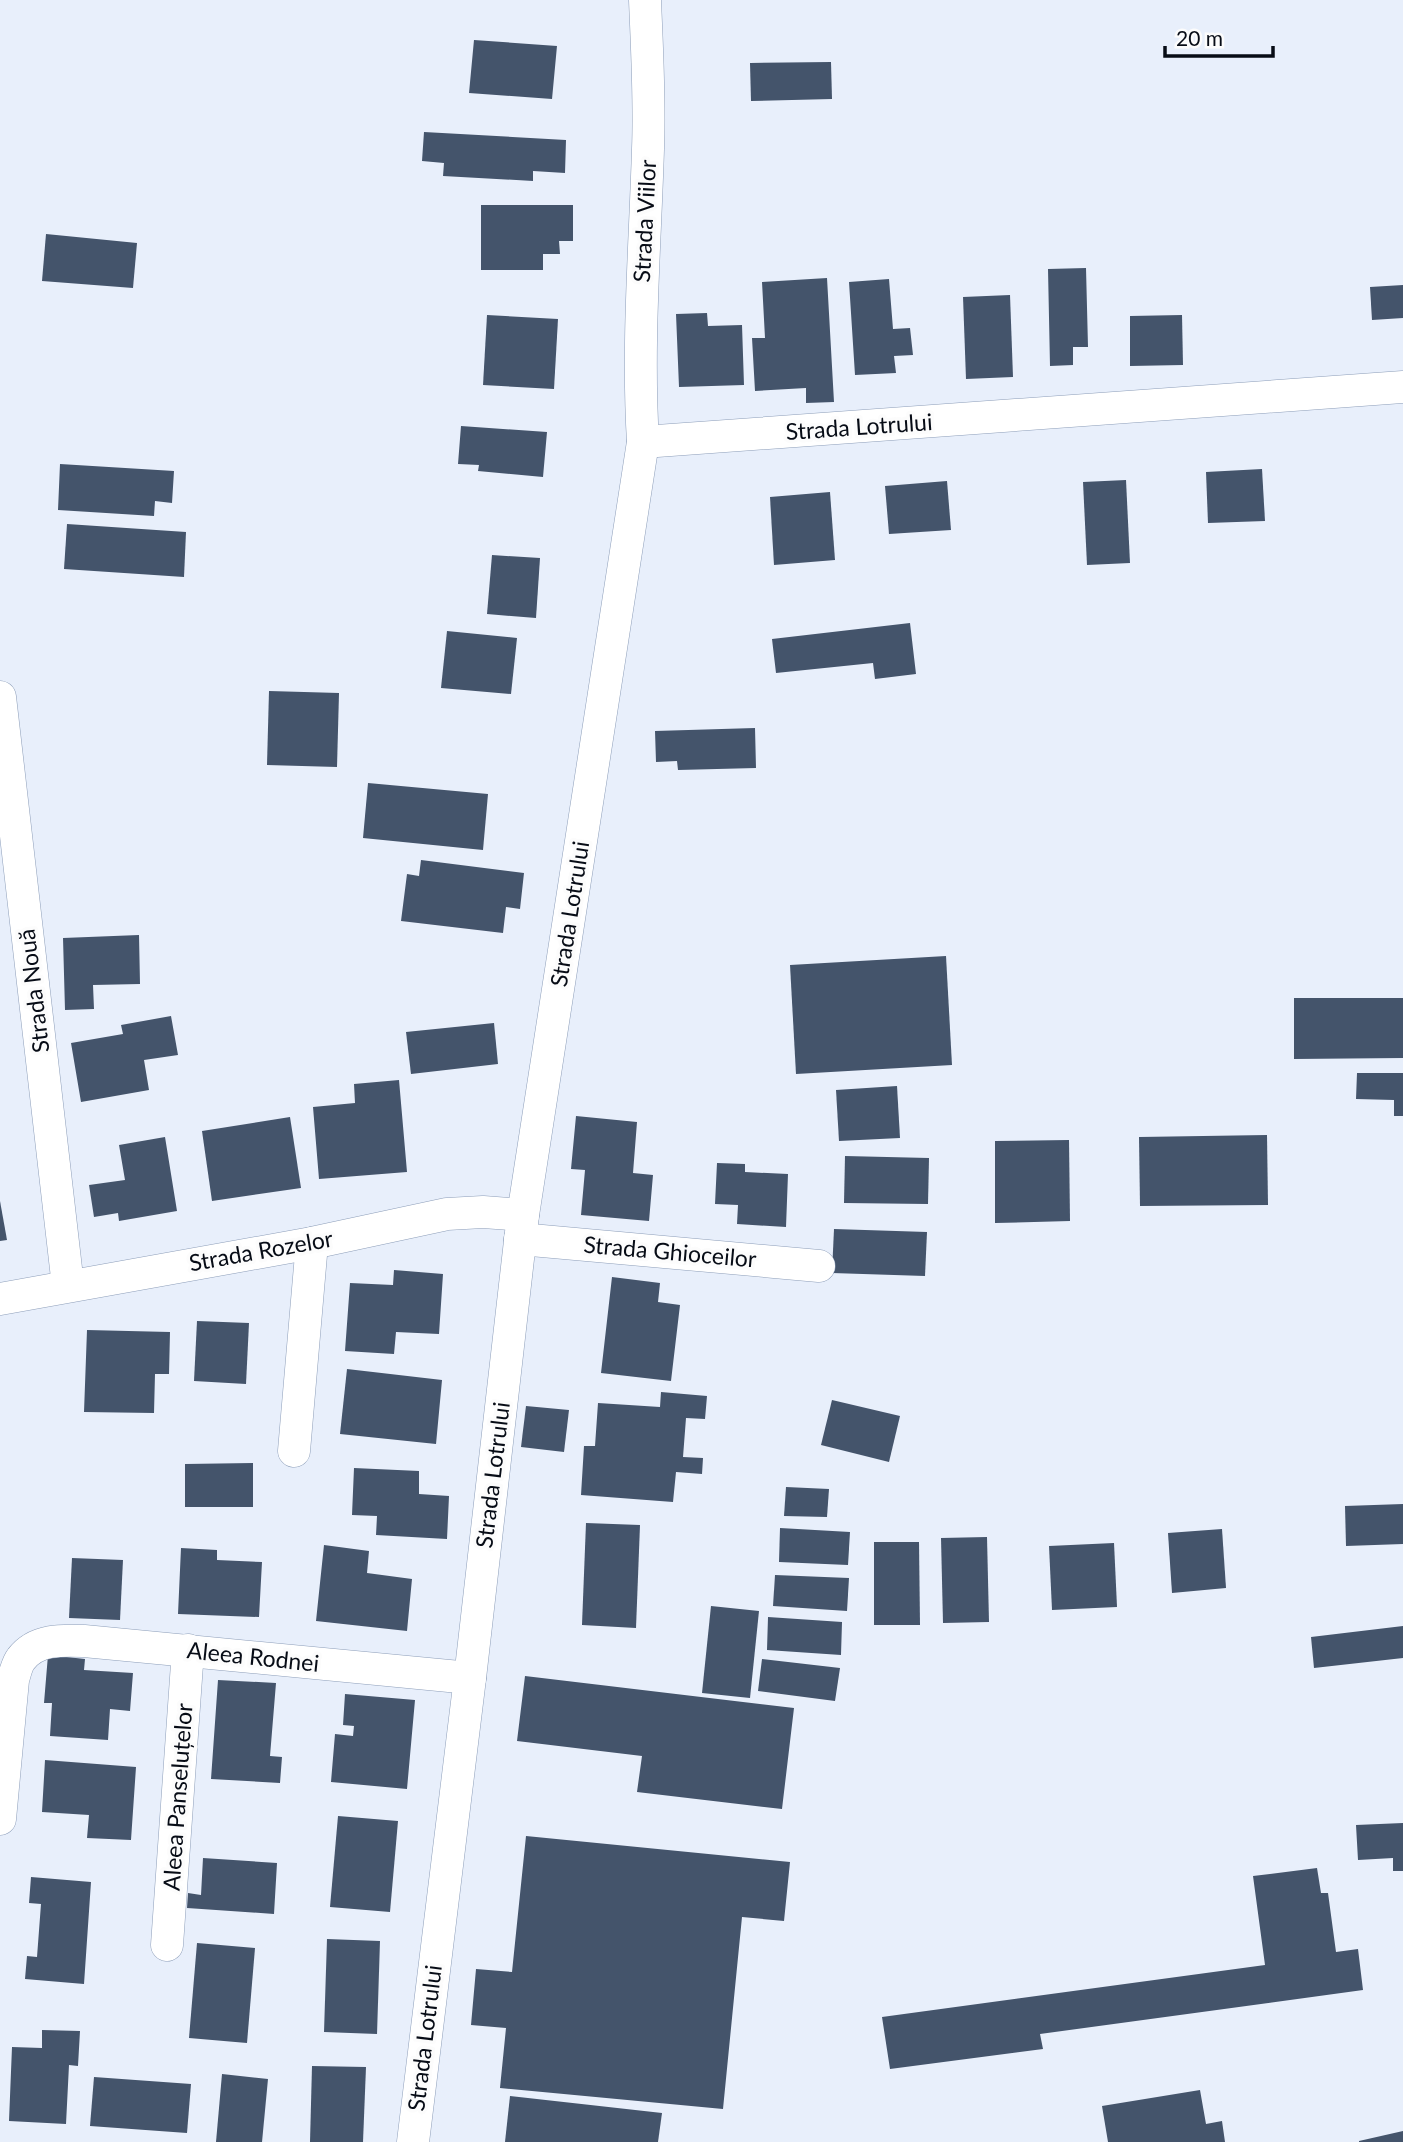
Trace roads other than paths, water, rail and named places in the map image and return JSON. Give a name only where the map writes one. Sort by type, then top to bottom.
[{"type":"street","name":"Strada Viilor","points":[[643,442],[640,310],[648,148],[645,0]]},
{"type":"street","name":"Strada Lotrului","points":[[413,2142],[522,1227],[643,442],[1403,387]]},
{"type":"street","name":"Strada Nouă","points":[[0,697],[68,1286]]},
{"type":"street","name":"Strada Rozelor","points":[[0,1299],[312,1242],[447,1214],[483,1212],[522,1227]]},
{"type":"street","name":"Strada Ghioceilor","points":[[522,1227],[819,1266]]},
{"type":"street","points":[[294,1451],[312,1242]]},
{"type":"street","name":"Aleea Rodnei","points":[[0,1819],[13,1680],[20,1659],[36,1646],[58,1640],[470,1678]]},
{"type":"street","name":"Aleea Panseluțelor","points":[[167,1945],[188,1650]]}]
